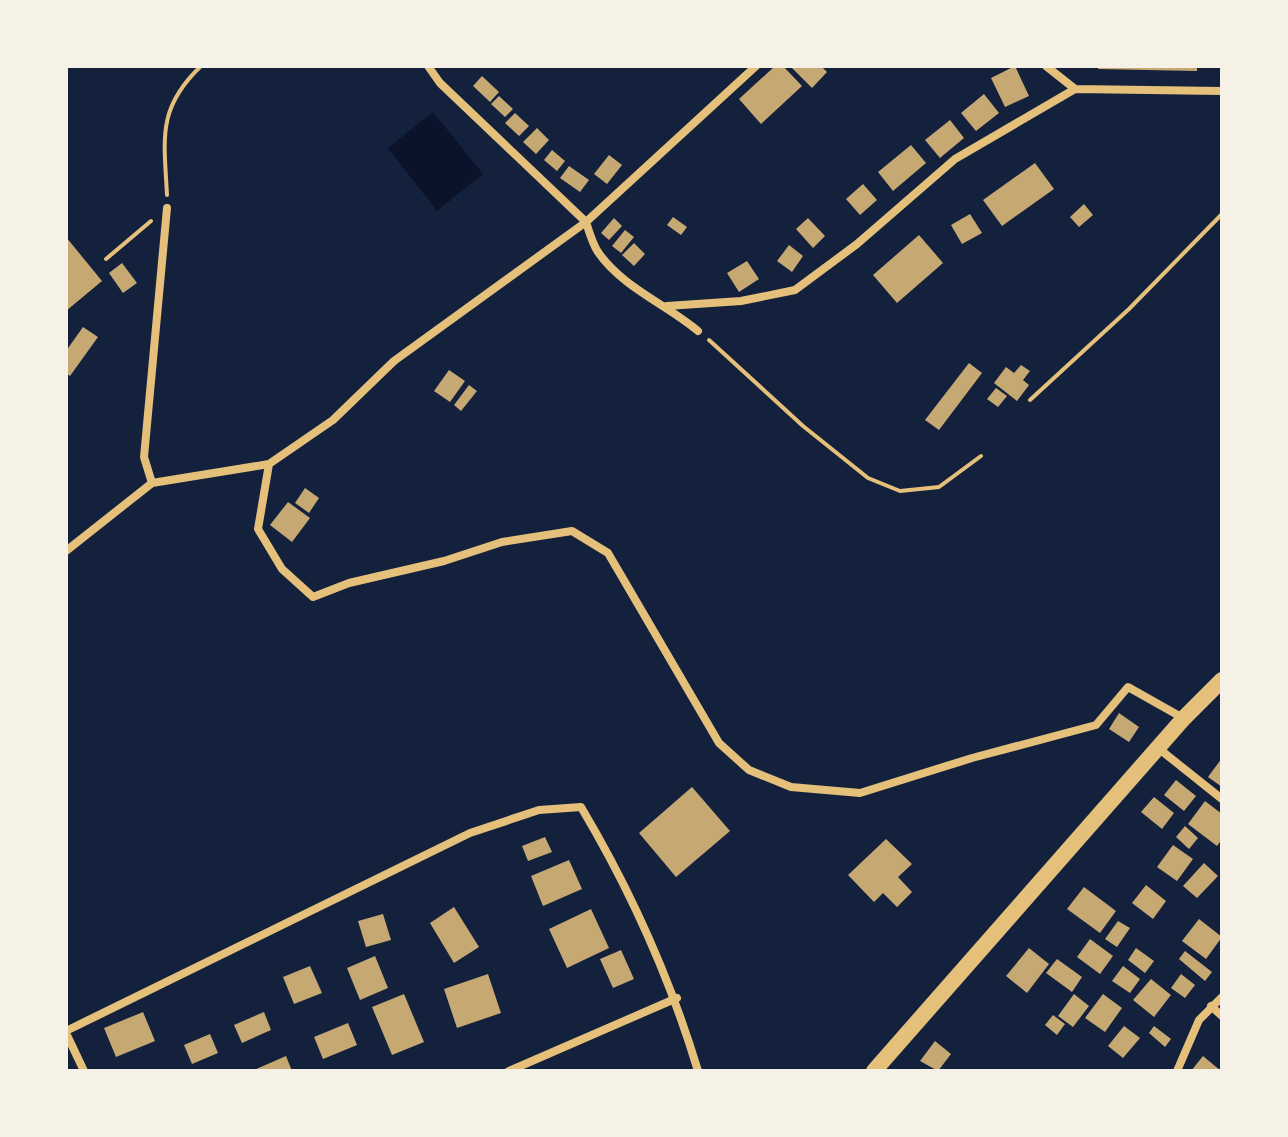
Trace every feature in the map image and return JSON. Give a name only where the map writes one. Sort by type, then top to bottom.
[{"type":"main road","points":[[883,1067],[1184,718],[1222,680]]},
{"type":"street","points":[[428,66],[440,83],[586,222],[597,251],[633,287],[667,306],[698,331]]},
{"type":"street","points":[[66,551],[152,483],[269,464],[333,420],[394,361],[586,222],[756,66]]},
{"type":"street","points":[[1046,66],[1075,89]]},
{"type":"street","points":[[667,306],[741,301],[795,290],[857,244],[955,159],[1075,89],[1222,91]]},
{"type":"street","points":[[152,483],[144,457],[167,208]]},
{"type":"street","points":[[269,464],[258,529],[282,569],[313,597],[349,583],[444,561],[502,542],[572,531],[608,553],[719,743],[749,770],[791,787],[860,793],[972,758],[1096,725],[1128,687],[1184,718]]},
{"type":"street","points":[[1158,748],[1222,799]]},
{"type":"street","points":[[84,1071],[66,1032],[470,833],[539,810],[581,807],[611,857],[677,998],[698,1071]]},
{"type":"street","points":[[1177,1071],[1199,1020],[1222,997]]},
{"type":"street","points":[[509,1071],[677,998]]},
{"type":"street","points":[[1211,1006],[1222,1016]]},
{"type":"path","points":[[106,259],[167,208],[164,150],[170,103],[201,66]]},
{"type":"path","points":[[1030,400],[1080,358],[1222,214]]},
{"type":"path","points":[[698,331],[803,426],[868,478],[900,491],[939,487],[981,456]]},
{"type":"water","points":[[433,112],[483,174],[437,211],[388,148]]},
{"type":"building","points":[[775,66],[783,66],[802,86],[761,124],[739,99]]},
{"type":"building","points":[[790,66],[821,66],[827,72],[812,88]]},
{"type":"building","points":[[1015,66],[1029,96],[1005,107],[991,78]]},
{"type":"building","points":[[1098,66],[1197,66],[1197,71],[1098,69]]},
{"type":"building","points":[[482,76],[499,92],[490,102],[473,86]]},
{"type":"building","points":[[984,94],[999,113],[976,131],[961,113]]},
{"type":"building","points":[[499,96],[513,109],[505,117],[491,104]]},
{"type":"building","points":[[515,113],[529,126],[519,136],[505,123]]},
{"type":"building","points":[[950,120],[964,138],[940,158],[925,140]]},
{"type":"building","points":[[537,128],[549,140],[536,154],[523,142]]},
{"type":"building","points":[[911,145],[926,163],[893,191],[878,172]]},
{"type":"building","points":[[552,150],[565,161],[557,171],[544,160]]},
{"type":"building","points":[[609,155],[622,165],[607,184],[594,174]]},
{"type":"building","points":[[1035,163],[1054,189],[1002,226],[983,200]]},
{"type":"building","points":[[569,166],[589,180],[580,192],[560,178]]},
{"type":"building","points":[[863,184],[877,200],[860,215],[846,199]]},
{"type":"building","points":[[1084,204],[1093,215],[1079,227],[1070,217]]},
{"type":"building","points":[[970,214],[982,233],[962,244],[951,225]]},
{"type":"building","points":[[673,217],[687,227],[681,235],[667,225]]},
{"type":"building","points":[[614,218],[622,226],[609,240],[601,233]]},
{"type":"building","points":[[808,218],[825,236],[813,248],[796,229]]},
{"type":"building","points":[[625,230],[634,237],[621,253],[612,246]]},
{"type":"building","points":[[919,235],[943,263],[897,303],[873,275]]},
{"type":"building","points":[[66,237],[102,281],[66,311]]},
{"type":"building","points":[[634,243],[645,254],[634,266],[622,255]]},
{"type":"building","points":[[789,245],[803,256],[792,272],[777,261]]},
{"type":"building","points":[[747,261],[759,279],[739,292],[727,273]]},
{"type":"building","points":[[122,263],[137,283],[123,293],[109,273]]},
{"type":"building","points":[[83,327],[98,337],[70,376],[66,373],[66,351]]},
{"type":"building","points":[[969,363],[982,373],[939,430],[925,420]]},
{"type":"building","points":[[1021,365],[1030,371],[1023,380],[1029,385],[1017,401],[994,383],[1006,367],[1014,373]]},
{"type":"building","points":[[449,370],[465,381],[450,402],[434,391]]},
{"type":"building","points":[[469,385],[477,391],[461,411],[454,405]]},
{"type":"building","points":[[996,388],[1007,396],[998,407],[987,399]]},
{"type":"building","points":[[305,488],[319,498],[309,513],[295,503]]},
{"type":"building","points":[[288,502],[310,518],[292,542],[270,525]]},
{"type":"building","points":[[1119,713],[1139,727],[1129,742],[1109,729]]},
{"type":"building","points":[[1222,758],[1222,787],[1208,777]]},
{"type":"building","points":[[1176,780],[1196,796],[1184,811],[1164,795]]},
{"type":"building","points":[[692,787],[730,831],[676,877],[639,833]]},
{"type":"building","points":[[1154,797],[1174,813],[1162,829],[1141,812]]},
{"type":"building","points":[[1205,801],[1222,814],[1222,839],[1217,846],[1188,824]]},
{"type":"building","points":[[1185,826],[1198,838],[1189,849],[1176,837]]},
{"type":"building","points":[[545,837],[552,852],[528,861],[522,846]]},
{"type":"building","points":[[886,839],[912,864],[898,877],[912,892],[897,907],[883,893],[874,902],[848,875]]},
{"type":"building","points":[[1173,845],[1193,859],[1177,881],[1157,867]]},
{"type":"building","points":[[569,860],[582,889],[543,906],[531,876]]},
{"type":"building","points":[[1204,863],[1218,876],[1197,898],[1183,886]]},
{"type":"building","points":[[1146,885],[1166,901],[1153,919],[1132,903]]},
{"type":"building","points":[[1084,887],[1116,911],[1100,933],[1067,909]]},
{"type":"building","points":[[454,907],[479,947],[454,963],[430,923]]},
{"type":"building","points":[[591,909],[609,948],[567,968],[549,929]]},
{"type":"building","points":[[383,914],[391,940],[366,947],[358,921]]},
{"type":"building","points":[[1199,919],[1222,937],[1206,959],[1182,941]]},
{"type":"building","points":[[1118,921],[1130,928],[1117,947],[1105,939]]},
{"type":"building","points":[[1090,939],[1113,956],[1100,974],[1077,957]]},
{"type":"building","points":[[1029,948],[1049,964],[1027,993],[1006,976]]},
{"type":"building","points":[[1136,948],[1154,961],[1145,973],[1128,960]]},
{"type":"building","points":[[621,950],[634,979],[613,988],[600,959]]},
{"type":"building","points":[[1185,951],[1212,972],[1205,981],[1179,959]]},
{"type":"building","points":[[375,956],[388,988],[360,1000],[347,968]]},
{"type":"building","points":[[1057,959],[1082,977],[1072,992],[1046,973]]},
{"type":"building","points":[[310,966],[322,993],[294,1004],[283,977]]},
{"type":"building","points":[[1123,966],[1140,979],[1130,993],[1112,981]]},
{"type":"building","points":[[488,974],[501,1013],[457,1028],[444,989]]},
{"type":"building","points":[[1181,974],[1195,985],[1185,998],[1171,988]]},
{"type":"building","points":[[1151,979],[1171,995],[1154,1017],[1133,1000]]},
{"type":"building","points":[[404,994],[424,1042],[392,1055],[372,1007]]},
{"type":"building","points":[[1074,994],[1089,1006],[1073,1027],[1058,1016]]},
{"type":"building","points":[[1103,994],[1122,1008],[1105,1032],[1085,1018]]},
{"type":"building","points":[[143,1012],[155,1041],[116,1057],[104,1028]]},
{"type":"building","points":[[264,1012],[271,1030],[242,1043],[234,1025]]},
{"type":"building","points":[[1053,1015],[1065,1024],[1057,1035],[1045,1025]]},
{"type":"building","points":[[348,1023],[357,1045],[323,1059],[314,1037]]},
{"type":"building","points":[[1124,1026],[1140,1038],[1123,1058],[1108,1046]]},
{"type":"building","points":[[1154,1026],[1171,1039],[1165,1047],[1149,1033]]},
{"type":"building","points":[[210,1034],[218,1053],[192,1064],[184,1045]]},
{"type":"building","points":[[935,1041],[951,1054],[938,1071],[920,1061]]},
{"type":"building","points":[[286,1056],[292,1071],[252,1071]]},
{"type":"building","points":[[1203,1056],[1221,1071],[1191,1071]]}]
